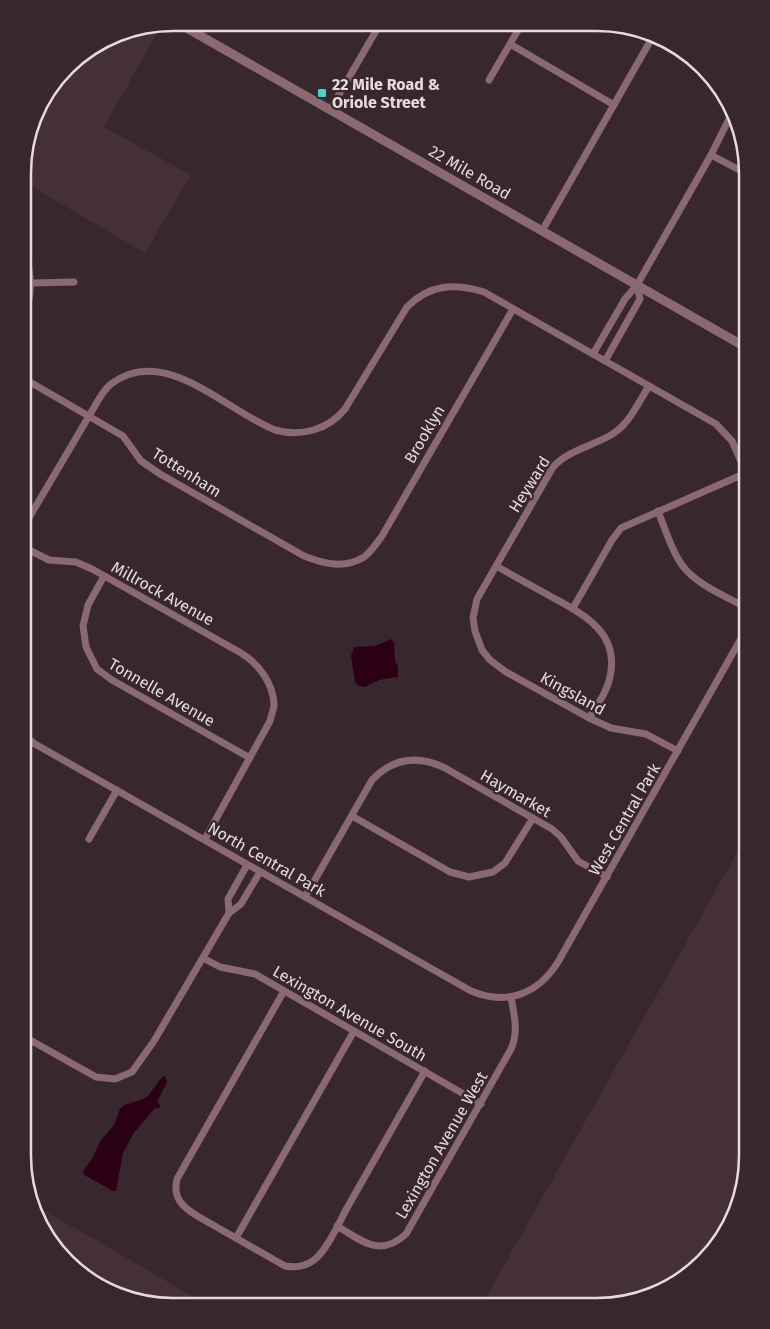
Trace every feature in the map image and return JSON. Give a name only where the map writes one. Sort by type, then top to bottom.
[{"type":"street","name":"22 Mile Road","points":[[194,31],[739,343]]},
{"type":"street","points":[[330,110],[376,31]]},
{"type":"street","points":[[489,80],[518,31]]},
{"type":"street","points":[[542,231],[650,42]]},
{"type":"street","points":[[510,44],[614,105]]},
{"type":"street","points":[[593,354],[625,299],[637,285],[711,155],[728,120]]},
{"type":"street","points":[[711,155],[739,169]]},
{"type":"street","points":[[31,283],[74,282]]},
{"type":"street","points":[[605,361],[640,299],[637,285]]},
{"type":"street","points":[[31,514],[88,416],[109,385],[132,373],[156,371],[171,374],[271,429],[287,432],[304,432],[321,428],[342,413],[356,393],[401,315],[413,301],[421,295],[444,287],[464,287],[484,292],[593,354],[722,429],[739,455]]},
{"type":"street","name":"Brooklyn","points":[[350,562],[364,557],[382,536],[512,309]]},
{"type":"street","name":"Tottenham","points":[[31,382],[123,436],[146,465],[304,556],[318,562],[333,565],[350,562]]},
{"type":"street","name":"Heyward","points":[[475,631],[473,618],[477,600],[553,467],[564,457],[611,435],[623,426],[649,386]]},
{"type":"street","points":[[572,608],[621,528],[739,477]]},
{"type":"street","points":[[658,511],[685,570],[698,580],[739,603]]},
{"type":"street","name":"Millrock Avenue","points":[[31,551],[49,560],[76,562],[104,576],[248,658],[263,672],[271,691],[274,706],[270,721],[250,758]]},
{"type":"street","points":[[496,566],[572,608],[591,620],[604,634],[611,656],[611,671],[608,683],[589,718]]},
{"type":"street","name":"Tonnelle Avenue","points":[[104,576],[88,605],[83,626],[86,646],[97,669],[112,680],[250,758]]},
{"type":"street","name":"Kingsland","points":[[475,631],[482,650],[490,660],[506,672],[589,718],[611,728],[646,734],[678,751]]},
{"type":"street","name":"West Central Park","points":[[501,998],[511,997],[532,990],[553,970],[739,643]]},
{"type":"street","name":"North Central Park","points":[[31,741],[471,992],[501,998]]},
{"type":"street","points":[[204,839],[250,758]]},
{"type":"street","name":"Haymarket","points":[[352,816],[372,780],[387,767],[417,760],[432,762],[557,833],[578,861],[607,877]]},
{"type":"street","points":[[89,839],[116,790]]},
{"type":"street","points":[[305,897],[352,816],[450,872],[469,877],[493,872],[505,863],[532,818]]},
{"type":"street","points":[[229,913],[228,899],[248,865]]},
{"type":"street","points":[[31,1040],[96,1076],[108,1079],[121,1077],[132,1072],[138,1066],[229,913],[241,904],[260,872]]},
{"type":"street","points":[[238,882],[250,889]]},
{"type":"street","name":"Lexington Avenue South","points":[[203,958],[220,967],[255,974],[480,1104]]},
{"type":"street","points":[[284,991],[179,1175],[176,1192],[181,1205],[188,1210],[280,1264],[297,1267],[303,1266],[315,1259],[324,1248],[424,1071]]},
{"type":"street","name":"Lexington Avenue West","points":[[337,1226],[368,1244],[380,1246],[396,1243],[406,1234],[515,1040],[516,1031],[511,997]]},
{"type":"street","points":[[236,1238],[354,1031]]},
{"type":"shaded area","points":[[155,32],[157,33],[104,127],[191,175],[145,253],[31,186],[31,173],[32,154],[39,127],[50,102],[66,79],[79,66],[102,50],[127,39]]},
{"type":"shaded area","points":[[391,639],[394,643],[398,677],[379,680],[365,687],[358,686],[355,682],[351,656],[354,647],[375,646]]},
{"type":"shaded area","points":[[738,850],[738,1166],[731,1202],[720,1227],[710,1242],[683,1269],[668,1279],[643,1290],[616,1297],[597,1298],[486,1298]]},
{"type":"shaded area","points":[[165,1076],[167,1082],[157,1102],[161,1106],[155,1108],[133,1134],[123,1153],[116,1191],[84,1175],[83,1171],[92,1159],[101,1140],[114,1125],[120,1109],[124,1105],[148,1096],[162,1077]]},
{"type":"shaded area","points":[[42,1210],[195,1298],[154,1297],[136,1293],[102,1279],[87,1269],[60,1242]]},
{"type":"place","name":"22 Mile Road & Oriole Street","points":[[322,93]]}]
